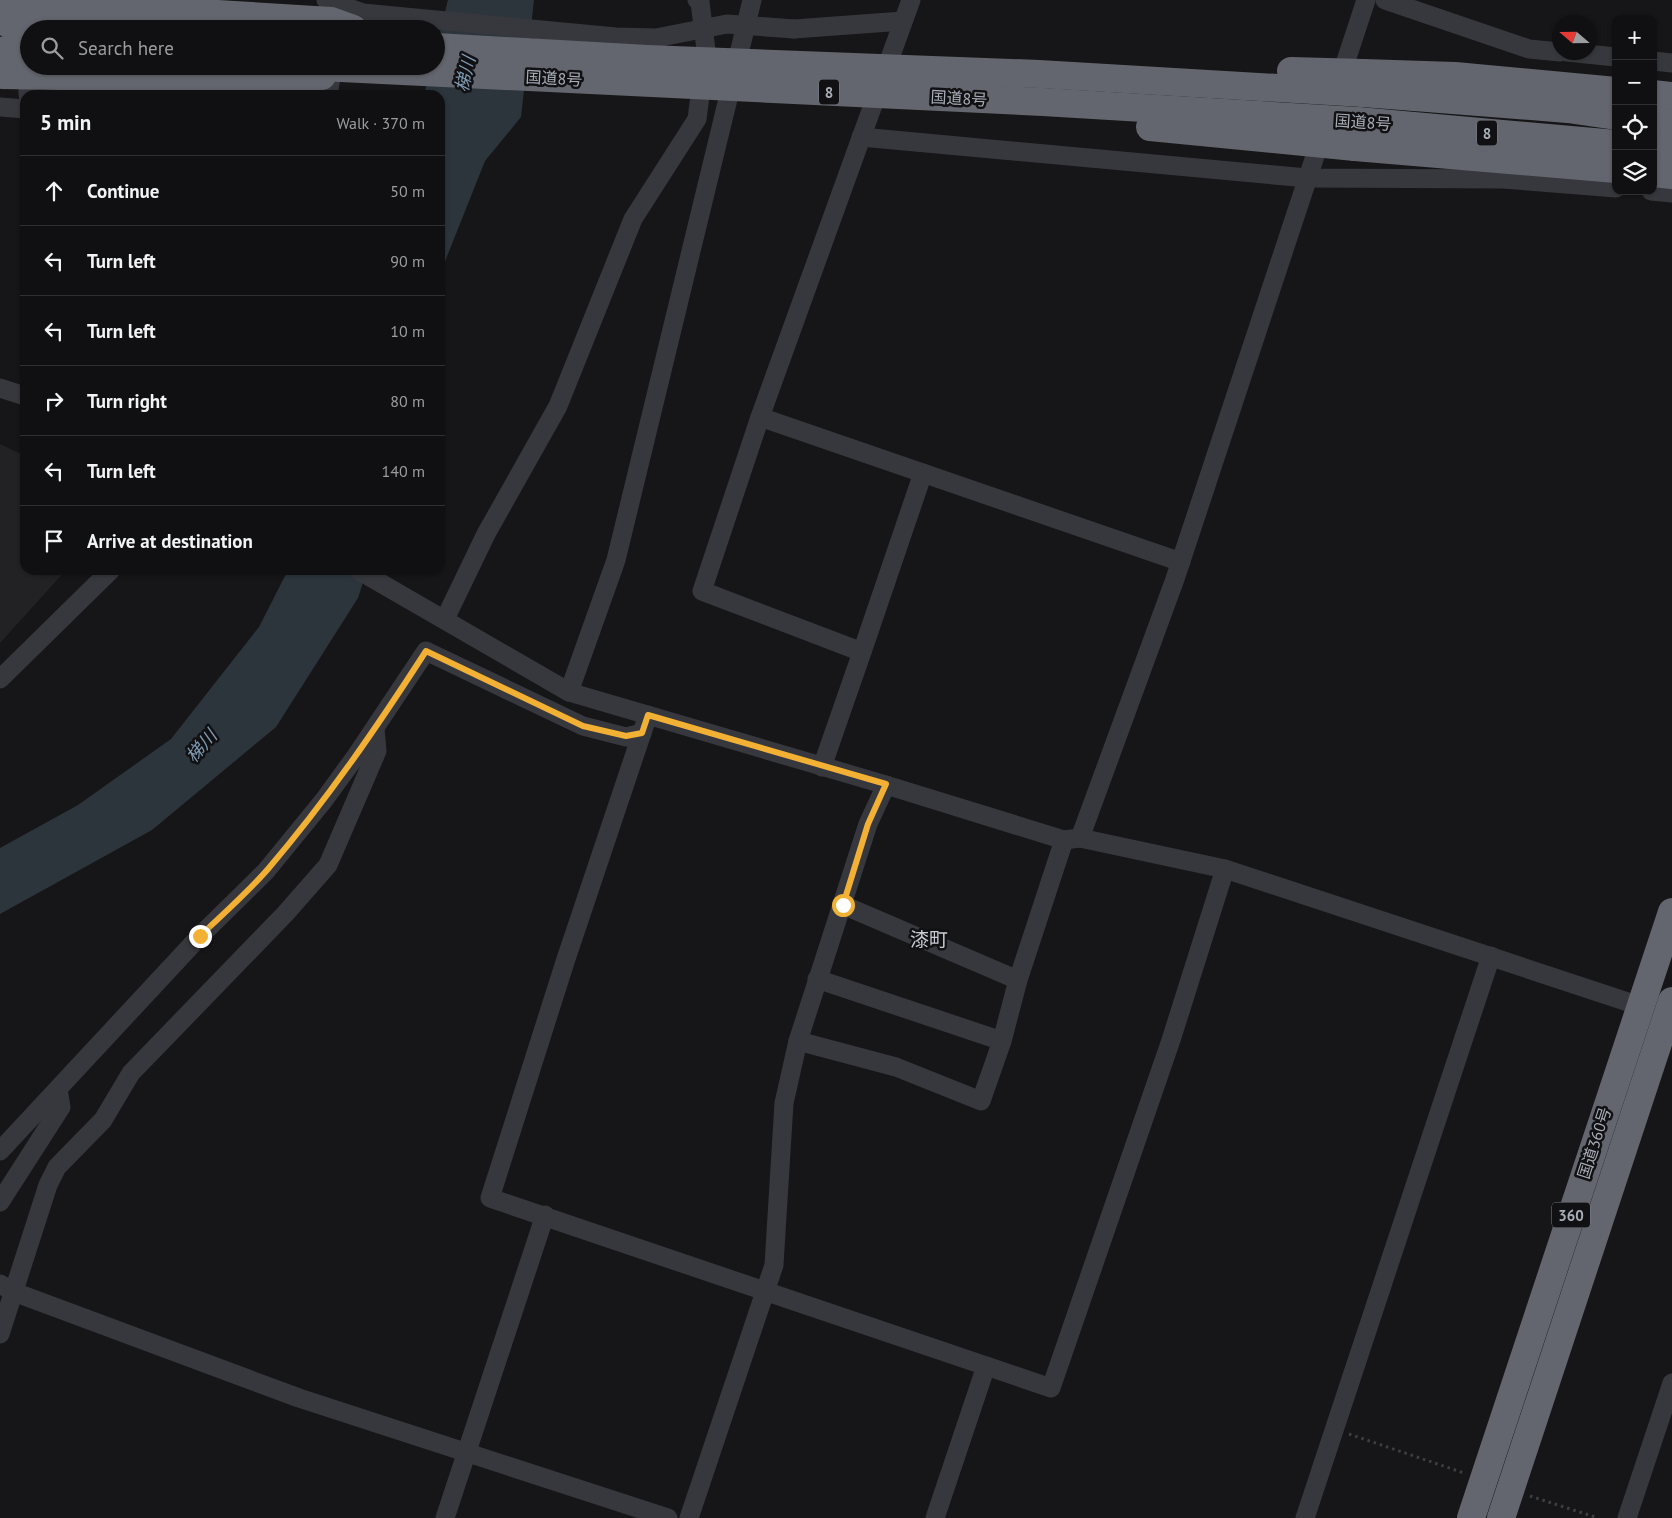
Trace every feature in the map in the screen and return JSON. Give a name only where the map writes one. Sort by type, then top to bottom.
[{"type":"highway","points":[[4,12],[52,20]]},
{"type":"highway","points":[[4,12],[295,20]]},
{"type":"highway","name":"国道8号","points":[[445,48],[647,59],[1039,74],[1363,83],[1612,115]]},
{"type":"highway","points":[[7,60],[20,61]]},
{"type":"highway","name":"国道8号","points":[[445,74],[1043,102],[1099,122],[1612,144]]},
{"type":"highway","points":[[185,75],[232,79],[333,75]]},
{"type":"highway","points":[[1363,83],[1455,76],[1612,91]]},
{"type":"highway","points":[[1657,94],[1672,96]]},
{"type":"highway","points":[[1657,122],[1672,124]]},
{"type":"highway","points":[[1356,134],[1612,168]]},
{"type":"highway","points":[[1657,148],[1672,150]]},
{"type":"highway","points":[[1657,173],[1672,175]]},
{"type":"highway","name":"国道360号","points":[[1471,1518],[1672,912]]},
{"type":"highway","name":"国道360号","points":[[1501,1518],[1672,1001]]},
{"type":"street","points":[[326,0],[363,12],[444,20]]},
{"type":"street","points":[[341,20],[346,0]]},
{"type":"street","points":[[438,616],[558,406],[633,219],[697,119],[706,50],[700,2],[697,0]]},
{"type":"street","points":[[569,692],[616,560],[752,0]]},
{"type":"street","points":[[862,652],[702,591],[760,417],[911,0]]},
{"type":"street","points":[[798,1041],[896,1068],[980,1100],[1002,1041],[1018,980],[1181,562],[1366,0]]},
{"type":"street","points":[[1384,0],[1529,49],[1552,51]]},
{"type":"street","points":[[445,20],[616,37],[656,38],[727,24],[794,29],[903,21]]},
{"type":"street","points":[[1597,55],[1612,57]]},
{"type":"street","points":[[1657,61],[1672,63]]},
{"type":"street","points":[[329,90],[331,75]]},
{"type":"street","points":[[0,107],[20,109]]},
{"type":"street","points":[[861,137],[1307,178],[1503,179],[1612,188]]},
{"type":"street","points":[[1657,192],[1672,193]]},
{"type":"street","points":[[0,388],[20,394]]},
{"type":"street","points":[[760,417],[1181,562]]},
{"type":"street","points":[[822,767],[923,473]]},
{"type":"street","points":[[0,679],[106,575]]},
{"type":"street","points":[[367,575],[569,692],[1072,839],[1226,869],[1640,1006]]},
{"type":"street","points":[[0,1151],[200,936],[266,871],[324,800],[375,729],[426,651],[583,726],[626,736],[642,733]]},
{"type":"street","points":[[648,715],[565,962],[490,1198],[545,1215],[766,1292],[1052,1388],[1171,1040],[1226,869]]},
{"type":"street","points":[[0,1334],[7,1288],[57,1167],[104,1120],[131,1074],[285,914],[328,865],[377,751],[375,729]]},
{"type":"street","points":[[689,1518],[774,1265],[784,1102],[798,1041],[868,824],[886,784]]},
{"type":"street","points":[[843,905],[1018,980]]},
{"type":"street","points":[[1305,1518],[1491,956]]},
{"type":"street","points":[[817,979],[1002,1041]]},
{"type":"street","points":[[0,1202],[61,1107],[58,1090]]},
{"type":"street","points":[[445,1518],[545,1215]]},
{"type":"street","points":[[7,1288],[299,1398],[467,1451],[668,1518]]},
{"type":"street","points":[[935,1518],[986,1366]]},
{"type":"street","points":[[1628,1518],[1672,1382]]},
{"type":"path","points":[[1334,1430],[1465,1474]]},
{"type":"path","points":[[1527,1495],[1598,1518]]},
{"type":"shaded area","points":[[0,444],[20,454],[20,575],[61,575],[0,643]]},
{"type":"water","name":"梯川","points":[[448,0],[534,0],[521,117],[485,161],[445,261],[445,90],[425,90],[429,75],[445,75],[445,20],[443,20]]},
{"type":"water","name":"梯川","points":[[285,575],[365,575],[358,598],[276,727],[152,830],[0,914],[0,848],[78,805],[171,739],[259,627]]},
{"type":"district","name":"漆町","points":[[929,939]]},
{"type":"route","points":[[200,936],[266,871],[324,800],[375,729],[426,651],[583,726],[626,736],[642,733],[648,715],[886,784],[868,824],[843,905]]}]
